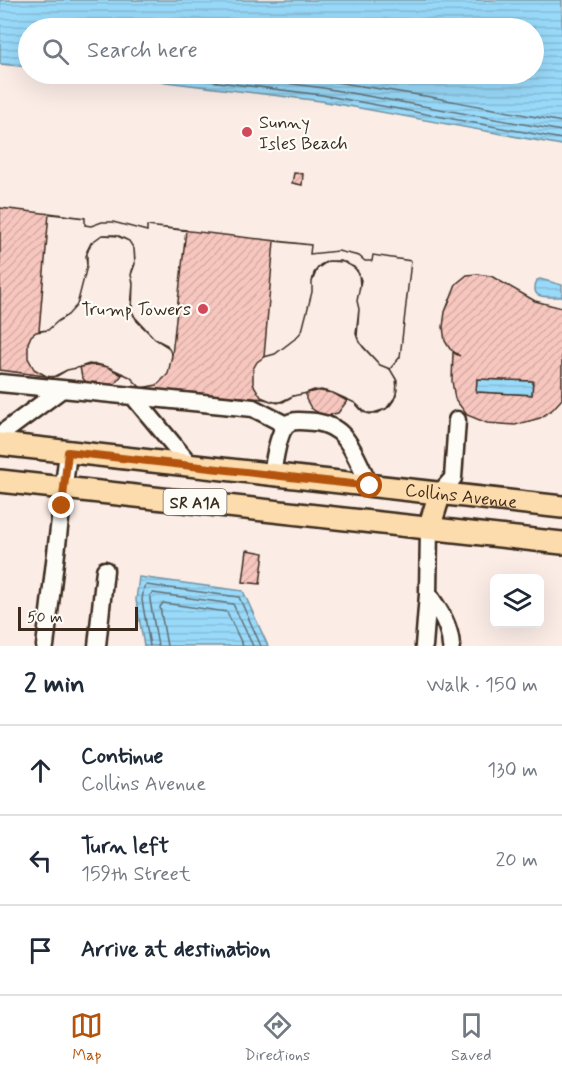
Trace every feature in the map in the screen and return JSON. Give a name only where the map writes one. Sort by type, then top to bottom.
[{"type":"main road","name":"Collins Avenue","points":[[0,444],[562,507]]},
{"type":"main road","name":"Collins Avenue","points":[[0,480],[562,543]]},
{"type":"main road","points":[[429,528],[440,493]]},
{"type":"street","points":[[0,383],[253,408],[286,425]]},
{"type":"street","points":[[0,435],[62,389]]},
{"type":"street","points":[[133,396],[191,466]]},
{"type":"street","points":[[440,493],[453,478],[457,420]]},
{"type":"street","points":[[272,475],[279,440],[286,425],[291,422],[325,423],[338,430],[346,438],[370,486]]},
{"type":"street","points":[[45,646],[68,452]]},
{"type":"street","points":[[424,646],[429,528]]},
{"type":"street","points":[[97,646],[105,570]]},
{"type":"street","points":[[428,594],[444,617],[450,634],[451,646]]},
{"type":"water","points":[[0,0],[562,0],[562,145],[321,101],[182,84],[544,84],[544,18],[18,18],[18,66],[0,64]]},
{"type":"water","points":[[537,280],[562,285],[562,297],[538,295],[535,287]]},
{"type":"water","points":[[477,379],[533,381],[532,395],[476,392]]},
{"type":"water","points":[[139,577],[243,591],[268,646],[144,646],[136,600]]},
{"type":"building","points":[[294,173],[303,174],[302,185],[292,183]]},
{"type":"building","name":"Trump Towers","points":[[0,208],[85,218],[85,225],[91,226],[102,222],[113,222],[147,231],[147,226],[311,245],[310,254],[338,251],[359,256],[365,261],[372,261],[373,255],[411,261],[400,357],[390,369],[397,381],[396,396],[386,409],[370,414],[363,412],[355,403],[321,390],[293,396],[278,403],[264,399],[141,388],[130,377],[96,364],[67,370],[53,377],[0,370]]},
{"type":"building","points":[[49,213],[85,218],[85,225],[91,226],[102,222],[113,222],[147,231],[147,226],[186,230],[172,355],[167,345],[155,339],[134,316],[131,308],[133,283],[131,275],[135,260],[134,249],[129,241],[115,235],[102,235],[91,243],[86,256],[87,266],[77,305],[48,330],[39,331]]},
{"type":"building","points":[[102,235],[119,236],[129,241],[134,249],[135,264],[131,275],[132,311],[137,321],[155,339],[168,347],[172,355],[168,374],[157,385],[141,388],[130,377],[96,364],[48,377],[34,369],[28,358],[28,343],[31,336],[36,332],[48,330],[77,305],[87,266],[87,251],[91,243]]},
{"type":"building","points":[[274,241],[311,245],[310,254],[338,251],[359,256],[365,261],[372,261],[373,255],[411,261],[400,357],[390,369],[380,365],[359,342],[356,334],[359,274],[354,267],[341,261],[328,261],[317,269],[312,282],[312,292],[302,331],[275,354],[264,357]]},
{"type":"building","points":[[328,261],[345,262],[357,270],[361,280],[357,301],[359,309],[357,337],[380,365],[390,369],[396,379],[397,390],[394,400],[389,407],[378,413],[366,413],[355,403],[321,390],[293,396],[283,402],[273,402],[261,397],[253,384],[253,369],[257,362],[275,354],[302,331],[312,292],[314,273],[320,265]]},
{"type":"building","points":[[467,275],[491,276],[535,301],[562,308],[562,399],[540,418],[515,425],[487,423],[467,415],[455,399],[452,381],[453,352],[460,356],[450,349],[445,341],[443,327],[445,312],[456,284]],"holes":[[[477,379],[533,381],[532,395],[476,392]]]},
{"type":"building","points":[[89,364],[108,367],[122,375],[112,387],[88,385],[82,377],[80,367]]},
{"type":"building","points":[[314,390],[333,393],[347,401],[338,413],[320,414],[311,408],[306,399],[306,393]]},
{"type":"building","points":[[247,550],[264,553],[260,584],[243,582]]},
{"type":"place","name":"Sunny Isles Beach","points":[[247,132]]},
{"type":"place","name":"Trump Towers","points":[[203,309]]},
{"type":"route","points":[[62,506],[68,452],[370,486]]}]
